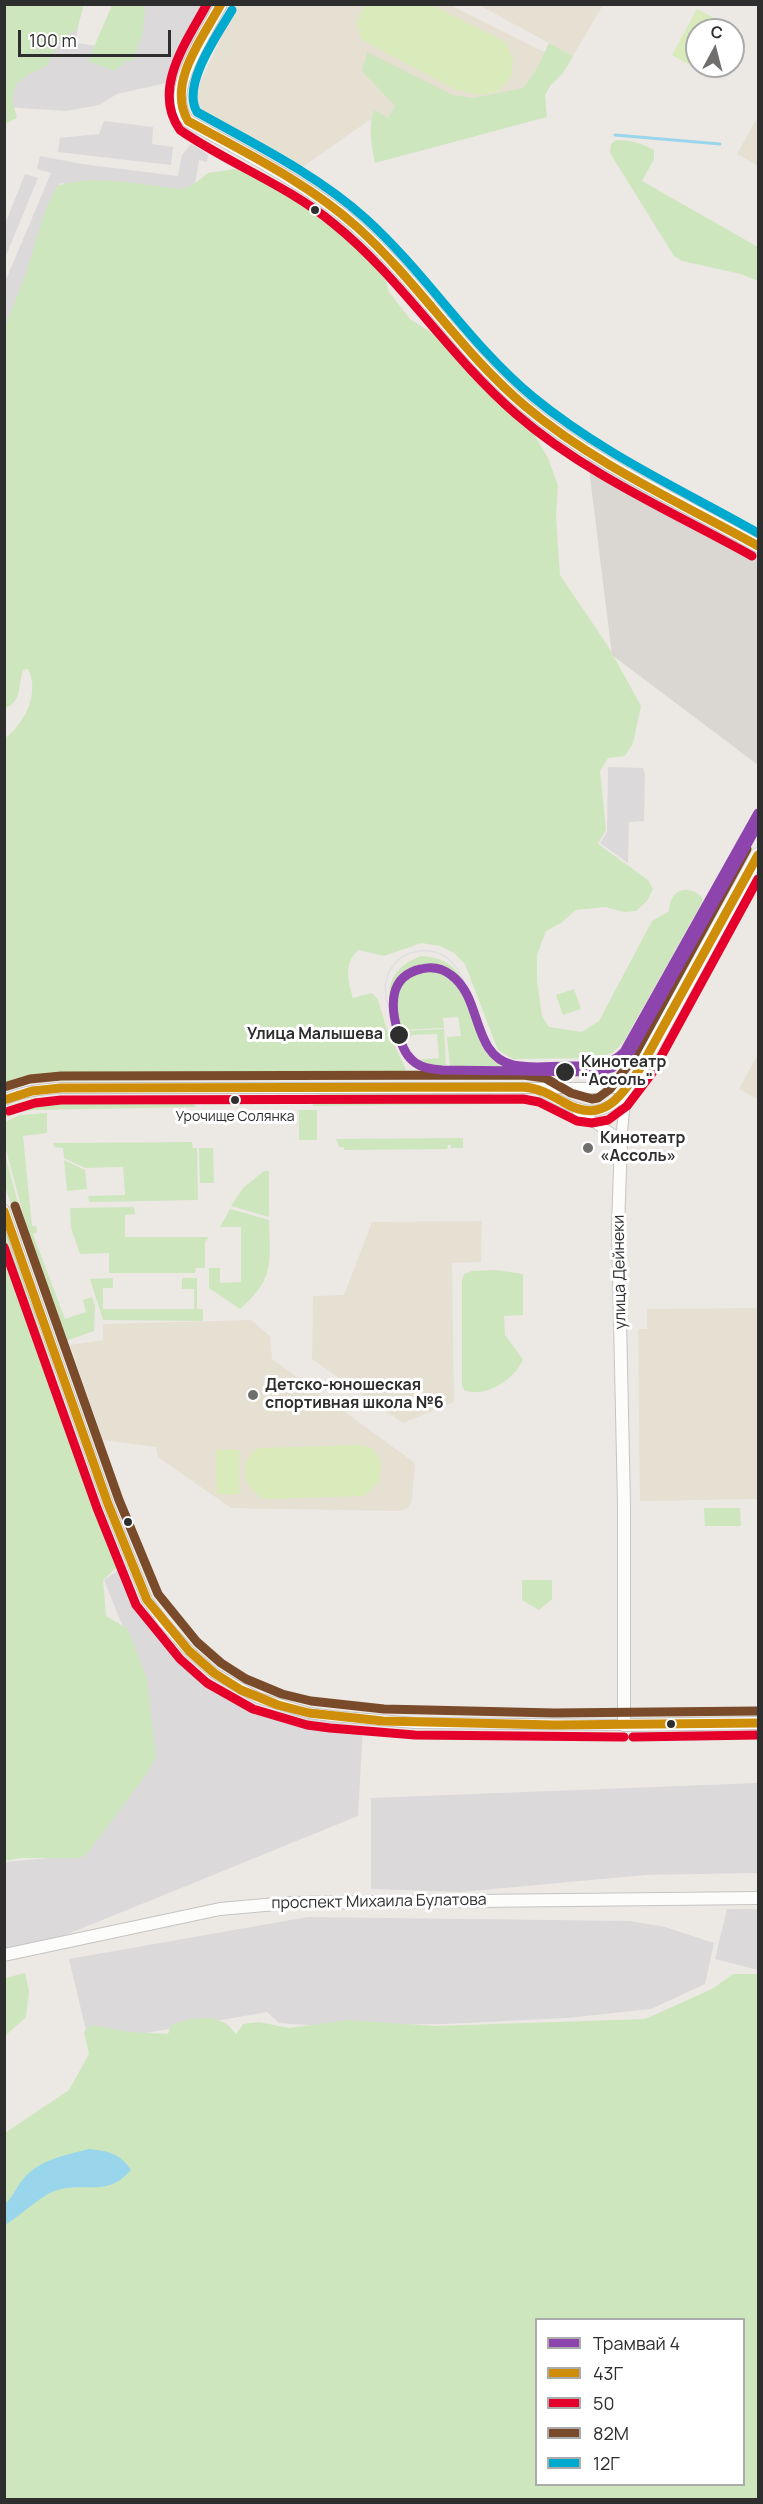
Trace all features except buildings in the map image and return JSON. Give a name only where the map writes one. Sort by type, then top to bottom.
[{"type":"main road","name":"улица Дейнеки","points":[[627,1088],[641,1067],[759,855]]},
{"type":"street","points":[[221,4],[183,79],[179,101],[180,110],[188,121],[310,193],[356,226],[403,275],[494,380],[526,408],[597,456],[759,546]]},
{"type":"street","points":[[4,1100],[36,1090],[62,1088],[627,1088]]},
{"type":"street","points":[[539,1089],[581,1111],[601,1110],[619,1100],[627,1088]]},
{"type":"street","name":"улица Дейнеки","points":[[624,1725],[624,1505],[618,1227],[621,1144],[627,1088]]},
{"type":"street","points":[[568,1105],[614,1135],[621,1144]]},
{"type":"street","points":[[4,1210],[108,1504],[147,1600],[183,1644],[214,1672],[258,1698],[309,1713],[332,1716],[415,1723],[624,1725],[759,1723]]},
{"type":"street","name":"проспект Михаила Булатова","points":[[4,1955],[220,1909],[287,1903],[759,1898]]},
{"type":"shaded area","points":[[128,5],[216,5],[175,81],[117,94],[99,105],[66,111],[5,107],[4,26],[80,10],[76,43],[118,49]]},
{"type":"shaded area","points":[[236,5],[450,5],[566,63],[537,89],[368,121],[301,168],[194,108],[193,99]]},
{"type":"shaded area","points":[[479,5],[603,5],[573,56]]},
{"type":"shaded area","points":[[758,116],[758,166],[737,154]]},
{"type":"shaded area","points":[[104,121],[153,127],[152,144],[173,147],[171,165],[58,152],[60,138],[99,134]]},
{"type":"shaded area","points":[[191,144],[208,154],[207,162],[199,160],[193,197],[150,196],[60,183],[44,238],[5,330],[5,282],[51,173],[37,169],[40,156],[82,164],[178,176],[182,155]]},
{"type":"shaded area","points":[[25,174],[38,178],[5,258],[5,224]]},
{"type":"shaded area","points":[[594,447],[758,545],[758,765],[612,655],[588,461]]},
{"type":"shaded area","points":[[608,767],[643,768],[645,774],[644,821],[629,822],[628,863],[600,843],[607,832]]},
{"type":"shaded area","points":[[758,1054],[758,1099],[739,1089]]},
{"type":"shaded area","points":[[482,1221],[481,1262],[452,1263],[454,1402],[403,1423],[312,1359],[313,1296],[344,1295],[372,1222]]},
{"type":"shaded area","points":[[758,1308],[758,1499],[640,1501],[638,1329],[647,1329],[647,1309]]},
{"type":"shaded area","points":[[251,1320],[270,1336],[272,1359],[415,1463],[412,1501],[407,1509],[397,1511],[231,1508],[158,1457],[156,1447],[103,1440],[70,1345],[103,1340],[103,1324]]},
{"type":"shaded area","points":[[120,1569],[151,1620],[175,1649],[205,1677],[230,1694],[250,1704],[302,1717],[363,1726],[358,1816],[63,1936],[5,1948],[5,1862],[82,1855],[140,1669],[104,1580]]},
{"type":"shaded area","points":[[758,1783],[758,1873],[645,1875],[461,1892],[371,1889],[371,1798]]},
{"type":"shaded area","points":[[727,1909],[758,1909],[758,1970],[715,1959]]},
{"type":"shaded area","points":[[308,1917],[630,1921],[665,1927],[714,1943],[705,1984],[651,2009],[567,2018],[444,2024],[318,2026],[279,2023],[267,2012],[89,2043],[69,1959]]},
{"type":"green space","points":[[5,4],[84,5],[77,29],[60,40],[47,66],[31,73],[16,84],[12,98],[17,118],[5,124]]},
{"type":"green space","points":[[112,5],[145,5],[143,32],[133,61],[126,61],[115,71],[88,61]]},
{"type":"green space","points":[[364,5],[431,5],[504,41],[513,58],[511,77],[499,91],[479,95],[456,90],[362,40],[357,24]]},
{"type":"green space","points":[[697,9],[714,18],[692,18]]},
{"type":"green space","points":[[685,31],[685,62],[672,55]]},
{"type":"green space","points":[[549,43],[573,56],[545,95],[547,117],[375,163],[371,143],[374,110],[388,118],[395,106],[362,71],[367,52],[453,95],[473,98],[523,88],[536,70]]},
{"type":"green space","points":[[616,140],[636,142],[654,150],[654,159],[642,181],[758,247],[758,281],[741,274],[682,261],[674,256],[610,153],[611,144]]},
{"type":"green space","points":[[235,169],[268,178],[309,200],[343,225],[372,252],[383,269],[389,292],[410,319],[452,346],[512,408],[535,436],[548,458],[558,486],[556,517],[560,575],[608,646],[641,706],[633,743],[625,756],[608,758],[600,771],[606,830],[598,844],[648,880],[653,889],[647,901],[636,911],[624,912],[606,907],[576,910],[561,923],[546,931],[537,955],[537,981],[542,1016],[549,1027],[582,1032],[599,1021],[652,921],[669,911],[672,898],[680,891],[690,890],[702,897],[703,901],[623,1043],[612,1053],[597,1058],[513,1059],[498,1050],[465,964],[454,953],[440,946],[421,943],[384,956],[359,950],[349,966],[348,979],[353,998],[372,993],[378,1000],[387,1030],[406,1069],[403,1076],[396,1079],[92,1080],[22,1082],[5,1087],[5,738],[19,725],[24,716],[32,688],[28,669],[23,670],[17,697],[5,708],[5,327],[25,276],[46,208],[57,186],[72,182],[103,180],[183,189],[208,173]]},
{"type":"green space","points":[[421,956],[445,962],[455,969],[463,980],[440,968],[417,968],[407,973],[399,981],[391,1006],[390,988],[395,975],[405,964]]},
{"type":"green space","points":[[425,971],[443,973],[456,979],[464,987],[478,1038],[492,1059],[506,1068],[450,1067],[447,1037],[461,1036],[458,1017],[443,1018],[444,1028],[400,1030],[396,1009],[397,993],[406,981]]},
{"type":"green space","points":[[574,989],[581,1009],[563,1015],[556,995]]},
{"type":"green space","points":[[444,1029],[446,1067],[424,1067],[414,1060],[439,1058],[437,1034],[412,1035],[405,1045],[400,1031]]},
{"type":"green space","points":[[492,1092],[492,1104],[312,1106],[320,1093]]},
{"type":"green space","points":[[264,1095],[267,1104],[203,1104],[205,1096]]},
{"type":"green space","points":[[193,1097],[195,1107],[34,1110],[18,1112],[5,1118],[5,1110],[17,1103],[38,1098]]},
{"type":"green space","points":[[299,1110],[317,1110],[317,1140],[299,1140]]},
{"type":"green space","points":[[47,1113],[47,1133],[23,1136],[32,1226],[36,1226],[37,1232],[33,1234],[65,1319],[86,1312],[83,1300],[92,1297],[95,1306],[94,1331],[66,1341],[26,1225],[5,1146],[5,1122],[20,1115]]},
{"type":"green space","points":[[463,1138],[463,1148],[451,1148],[451,1145],[448,1145],[447,1149],[344,1150],[344,1147],[339,1147],[336,1139]]},
{"type":"green space","points":[[192,1142],[193,1148],[197,1148],[198,1200],[89,1202],[88,1196],[125,1195],[123,1167],[85,1168],[64,1158],[63,1148],[54,1147],[53,1143]]},
{"type":"green space","points":[[199,1148],[213,1148],[214,1183],[200,1183]]},
{"type":"green space","points":[[5,1154],[24,1226],[64,1342],[61,1344],[26,1251],[5,1186]]},
{"type":"green space","points":[[64,1160],[85,1170],[87,1189],[67,1191]]},
{"type":"green space","points":[[264,1171],[269,1171],[269,1217],[231,1206],[243,1188]]},
{"type":"green space","points":[[134,1207],[135,1214],[125,1215],[125,1237],[209,1237],[205,1242],[205,1268],[196,1268],[195,1273],[109,1273],[109,1253],[80,1254],[71,1228],[70,1208]]},
{"type":"green space","points":[[230,1209],[269,1220],[270,1247],[265,1279],[240,1309],[209,1288],[209,1268],[220,1268],[220,1283],[241,1282],[241,1227],[220,1227]]},
{"type":"green space","points":[[4,1223],[118,1566],[103,1580],[106,1616],[128,1629],[147,1679],[156,1757],[146,1775],[86,1855],[79,1858],[20,1858],[5,1861]]},
{"type":"green space","points":[[496,1270],[523,1274],[523,1315],[504,1316],[505,1335],[523,1359],[514,1374],[507,1380],[490,1389],[472,1392],[464,1390],[462,1385],[462,1281],[464,1274],[472,1271]]},
{"type":"green space","points":[[113,1278],[113,1288],[103,1288],[103,1309],[194,1309],[194,1289],[182,1289],[182,1278],[197,1278],[197,1309],[203,1309],[203,1321],[103,1320],[90,1279]]},
{"type":"green space","points":[[360,1445],[372,1448],[382,1463],[378,1483],[364,1496],[266,1499],[252,1489],[245,1475],[247,1460],[259,1448]]},
{"type":"green space","points":[[216,1450],[239,1450],[239,1494],[217,1494]]},
{"type":"green space","points":[[704,1508],[740,1508],[741,1526],[705,1526]]},
{"type":"green space","points":[[522,1580],[552,1580],[552,1599],[539,1610],[522,1600]]},
{"type":"green space","points":[[25,1973],[29,1991],[26,2017],[5,2036],[5,1978]]},
{"type":"green space","points":[[733,1974],[758,1974],[758,2499],[5,2499],[5,2133],[69,2090],[89,2054],[84,2032],[91,2025],[131,2032],[168,2034],[171,2025],[191,2019],[205,2018],[225,2023],[236,2034],[243,2024],[259,2022],[289,2028],[347,2020],[435,2026],[645,2019],[712,1989]]},
{"type":"water","points":[[89,2149],[118,2156],[131,2170],[121,2179],[102,2187],[73,2187],[52,2192],[5,2225],[5,2204],[21,2181],[46,2162]]},
{"type":"waterway","points":[[615,135],[720,144]]},
{"type":"tram line","name":"4","points":[[758,813],[624,1052],[618,1057],[598,1065],[540,1067],[513,1065],[500,1059],[490,1050],[483,1038],[468,997],[461,985],[448,973],[433,968],[410,973],[403,978],[394,993],[395,1022],[407,1054],[419,1065],[442,1070],[597,1072],[612,1068],[629,1055],[758,825]]},
{"type":"tram line","points":[[394,1022],[386,997],[386,982],[395,963],[412,952],[432,951],[451,961],[460,974],[470,997]]},
{"type":"transit line","name":"50","points":[[207,4],[182,49],[171,82],[169,98],[172,114],[180,130],[218,154],[278,186],[334,224],[382,269],[469,368],[516,414],[543,436],[600,474],[752,556]]},
{"type":"transit line","name":"43Г","points":[[221,4],[197,46],[184,76],[181,91],[182,106],[188,121],[254,157],[318,196],[338,211],[379,248],[460,341],[502,385],[552,427],[608,464],[758,546]]},
{"type":"transit line","name":"12Г","points":[[232,10],[197,74],[193,101],[197,112],[326,187],[365,218],[408,262],[510,377],[559,417],[642,470],[758,533]]},
{"type":"transit line","name":"82М","points":[[4,1087],[30,1079],[61,1076],[523,1075],[545,1078],[571,1093],[592,1099],[598,1098],[610,1089],[631,1061],[747,849]]},
{"type":"transit line","name":"43Г","points":[[4,1100],[32,1091],[61,1088],[523,1087],[544,1092],[577,1109],[589,1111],[600,1109],[618,1098],[641,1067],[758,855]]},
{"type":"transit line","name":"50","points":[[9,1111],[35,1103],[61,1100],[523,1099],[539,1102],[577,1121],[592,1123],[608,1120],[627,1106],[652,1073],[758,879]]},
{"type":"transit line","name":"82М","points":[[15,1206],[119,1500],[158,1594],[197,1642],[221,1663],[246,1679],[282,1694],[311,1701],[384,1709],[554,1713],[758,1711]]},
{"type":"transit line","name":"43Г","points":[[4,1211],[108,1504],[147,1600],[189,1651],[214,1673],[241,1690],[278,1705],[309,1713],[383,1721],[554,1725],[758,1723]]},
{"type":"transit line","name":"50","points":[[4,1247],[97,1508],[136,1605],[180,1659],[207,1683],[253,1709],[307,1725],[330,1728],[415,1735],[624,1737]]},
{"type":"transit line","name":"50","points":[[633,1737],[758,1735]]},
{"type":"place","name":"Улица Малышева","points":[[399,1035]]},
{"type":"place","name":"Кинотеатр \"Ассоль\"","points":[[565,1072]]},
{"type":"place","name":"Урочище Солянка","points":[[235,1100]]},
{"type":"place","name":"Кинотеатр «Ассоль»","points":[[588,1148]]},
{"type":"place","name":"Детско-юношеская спортивная школа №6","points":[[253,1395]]}]
